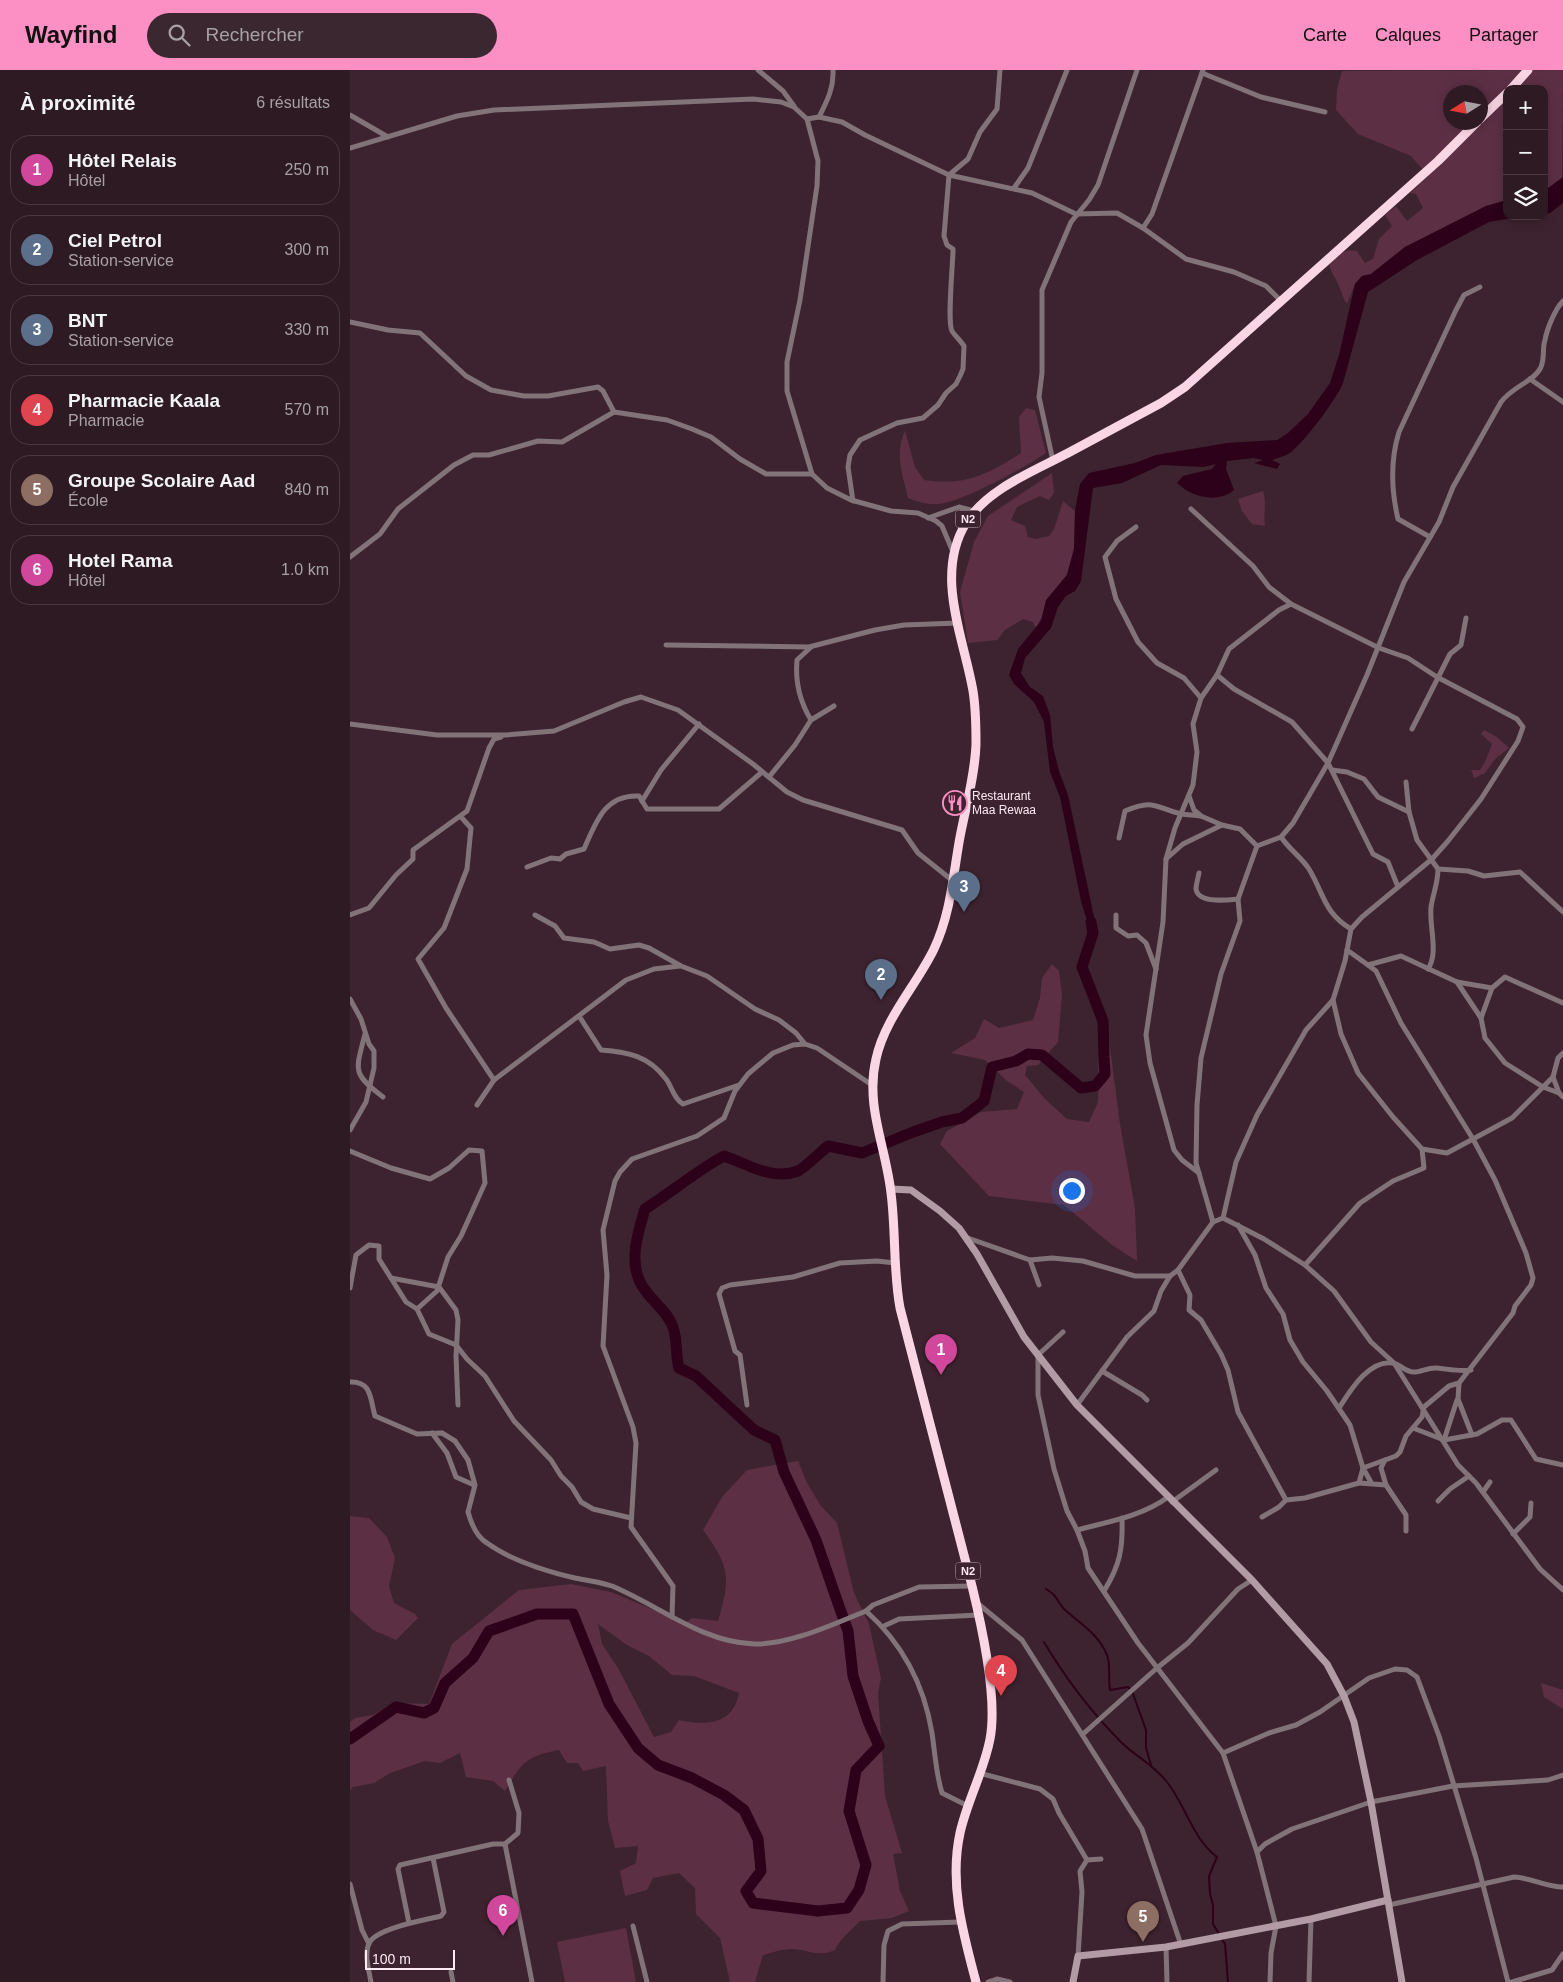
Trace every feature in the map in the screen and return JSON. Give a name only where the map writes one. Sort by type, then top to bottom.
[{"type":"highway","points":[[1515,85],[1528,70]]},
{"type":"highway","points":[[1488,111],[1503,97]]},
{"type":"highway","name":"N2","points":[[976,1982],[960,1922],[956,1867],[960,1833],[990,1740],[992,1717],[976,1602],[900,1308],[895,1263],[891,1189],[886,1160],[874,1116],[872,1084],[876,1060],[887,1029],[941,934],[951,898],[976,747],[973,692],[952,587],[954,552],[965,524],[974,511],[1006,486],[1185,388],[1280,300],[1438,162],[1469,130]]},
{"type":"street","points":[[758,70],[782,91],[794,107],[807,119],[818,161],[817,186],[800,300],[787,362],[787,391],[812,474],[828,488],[853,500],[891,511],[918,514],[928,518],[942,526],[954,552]]},
{"type":"street","points":[[820,118],[829,98],[833,82],[833,70]]},
{"type":"street","points":[[853,500],[848,467],[850,455],[860,440],[898,424],[924,418],[956,384],[963,369],[964,346],[952,330],[949,318],[953,285],[952,249],[947,245],[944,236],[949,174],[968,159],[980,132],[997,109],[1000,70]]},
{"type":"street","points":[[1014,188],[1028,168],[1067,70]]},
{"type":"street","points":[[1053,461],[1038,397],[1042,373],[1042,290],[1056,254],[1076,214],[1089,200],[1098,185],[1137,70]]},
{"type":"street","points":[[1143,228],[1152,214],[1202,71],[1261,98],[1325,112]]},
{"type":"street","points":[[350,148],[457,116],[494,110],[753,99],[781,102],[794,107]]},
{"type":"street","points":[[350,115],[388,137]]},
{"type":"street","points":[[807,119],[820,118],[842,122],[865,135],[949,174],[1032,193],[1076,214],[1117,213],[1143,228],[1186,259],[1234,272],[1266,286],[1280,300]]},
{"type":"street","points":[[1430,537],[1398,519],[1392,473],[1393,451],[1399,432],[1456,310],[1464,295],[1480,287]]},
{"type":"street","points":[[1213,1222],[1196,1162],[1197,1106],[1201,1058],[1221,974],[1240,921],[1238,899],[1257,846],[1281,837],[1293,823],[1328,763],[1379,648],[1404,582],[1439,522],[1453,487],[1501,402],[1509,392],[1530,379],[1540,368],[1545,355],[1544,340],[1563,302]]},
{"type":"street","points":[[350,322],[388,330],[420,333],[466,376],[490,390],[524,396],[548,396],[598,388],[603,390],[614,412]]},
{"type":"street","points":[[1530,379],[1563,402]]},
{"type":"street","points":[[350,557],[380,534],[398,510],[454,465],[473,455],[488,455],[538,441],[562,442],[614,412],[667,420],[711,436],[766,474],[812,474]]},
{"type":"street","points":[[928,518],[959,507],[974,511]]},
{"type":"street","points":[[1191,509],[1253,566],[1269,587],[1291,604],[1379,648],[1408,658],[1437,677],[1517,719],[1523,727],[1518,741],[1481,799],[1432,858],[1362,917],[1351,929],[1333,1000],[1306,1030],[1257,1115],[1236,1162],[1223,1218]]},
{"type":"street","points":[[1136,527],[1117,541],[1105,558],[1116,599],[1138,642],[1157,663],[1184,678],[1201,698]]},
{"type":"street","points":[[1199,1173],[1182,1160],[1174,1150],[1150,1063],[1146,1036],[1166,898],[1166,859],[1193,785],[1197,752],[1193,724],[1201,698],[1217,675],[1229,649],[1279,610],[1291,604]]},
{"type":"street","points":[[1412,729],[1450,654],[1461,644],[1466,618]]},
{"type":"street","points":[[666,645],[754,648],[811,646],[904,624],[958,623]]},
{"type":"street","points":[[811,646],[797,660],[796,670],[803,706],[811,720]]},
{"type":"street","points":[[1217,675],[1234,690],[1292,722],[1328,763],[1372,854],[1388,862],[1398,887]]},
{"type":"street","points":[[350,724],[437,736],[506,735],[554,731],[624,702],[641,697],[678,710],[787,792],[803,800],[902,830],[918,853],[953,882]]},
{"type":"street","points":[[769,777],[795,746],[811,720],[834,706]]},
{"type":"street","points":[[642,801],[661,770],[699,724]]},
{"type":"street","points":[[350,915],[369,908],[396,875],[413,859],[413,850],[467,811],[489,748],[494,739],[506,735]]},
{"type":"street","points":[[1332,770],[1347,772],[1364,779],[1378,797],[1409,812]]},
{"type":"street","points":[[527,867],[551,858],[560,859],[566,854],[584,849],[601,815],[614,800],[626,795],[639,796],[647,809],[719,809],[762,772]]},
{"type":"street","points":[[1406,782],[1409,812],[1417,840],[1432,858],[1438,869],[1438,880],[1431,907],[1433,961],[1428,969]]},
{"type":"street","points":[[1189,795],[1194,810],[1201,816],[1222,825],[1240,829],[1257,846]]},
{"type":"street","points":[[1119,838],[1125,811],[1137,806],[1154,804],[1181,814],[1201,816]]},
{"type":"street","points":[[462,816],[471,828],[467,869],[444,928],[418,960],[446,1008],[494,1080]]},
{"type":"street","points":[[1166,859],[1183,844],[1222,825]]},
{"type":"street","points":[[1281,837],[1289,850],[1309,868],[1322,897],[1338,921],[1351,929]]},
{"type":"street","points":[[1438,869],[1468,871],[1484,876],[1520,872],[1563,912]]},
{"type":"street","points":[[1199,873],[1196,889],[1198,894],[1205,898],[1220,900],[1238,899]]},
{"type":"street","points":[[535,915],[555,926],[564,938],[594,942],[610,949],[639,945],[649,948],[681,966],[706,976],[755,1008],[779,1020],[796,1033],[805,1044]]},
{"type":"street","points":[[1116,915],[1116,928],[1128,936],[1137,935],[1146,943],[1157,969]]},
{"type":"street","points":[[1347,950],[1376,971],[1401,1023],[1473,1139],[1495,1180],[1526,1253],[1533,1278],[1531,1285],[1515,1306],[1513,1313],[1471,1370],[1459,1383],[1448,1386],[1424,1407],[1422,1416],[1406,1436],[1400,1452],[1396,1456],[1363,1468]]},
{"type":"street","points":[[1368,965],[1401,956],[1457,982],[1492,988]]},
{"type":"street","points":[[477,1105],[494,1080],[626,980],[654,969],[681,966]]},
{"type":"street","points":[[1481,1018],[1492,988],[1505,977],[1563,1003]]},
{"type":"street","points":[[1457,982],[1481,1018],[1485,1038],[1505,1063],[1543,1087],[1561,1095]]},
{"type":"street","points":[[350,999],[361,1019],[374,1052],[370,1087],[366,1102],[350,1130]]},
{"type":"street","points":[[1305,1265],[1360,1203],[1386,1184],[1424,1168],[1422,1149],[1393,1118],[1358,1073],[1341,1034],[1333,1000]]},
{"type":"street","points":[[579,1016],[602,1050],[626,1052],[644,1058],[666,1079],[678,1102],[683,1104],[740,1085]]},
{"type":"street","points":[[365,1033],[357,1071],[370,1087],[383,1097]]},
{"type":"street","points":[[672,1617],[673,1586],[630,1527],[636,1443],[633,1427],[603,1346],[607,1275],[603,1230],[615,1181],[632,1159],[697,1136],[724,1118],[740,1085],[748,1074],[773,1053],[793,1045],[805,1044],[817,1048],[839,1060],[872,1084]]},
{"type":"street","points":[[1422,1149],[1447,1153],[1512,1118],[1553,1076],[1558,1058],[1563,1053]]},
{"type":"street","points":[[1553,1076],[1561,1095]]},
{"type":"street","points":[[350,1151],[391,1168],[430,1180],[449,1168],[468,1150],[482,1152],[485,1183],[461,1236],[448,1257],[439,1287],[417,1309]]},
{"type":"street","points":[[891,1189],[911,1190],[924,1198],[940,1211],[964,1236],[977,1254],[1024,1337],[1078,1405],[1252,1580],[1327,1664],[1344,1696],[1354,1722],[1402,1982]]},
{"type":"street","points":[[1078,1405],[1127,1337],[1154,1311],[1161,1291],[1170,1276],[1178,1270],[1213,1222],[1223,1218],[1238,1224],[1305,1265],[1334,1290],[1371,1342],[1394,1363],[1408,1372],[1438,1368],[1471,1370]]},
{"type":"street","points":[[1238,1224],[1255,1255],[1266,1288],[1283,1314],[1290,1340],[1303,1362],[1350,1425],[1363,1468],[1372,1484]]},
{"type":"street","points":[[964,1236],[1030,1260],[1052,1258],[1083,1261],[1135,1276],[1170,1276]]},
{"type":"street","points":[[350,1288],[356,1255],[369,1245],[379,1246],[379,1259],[406,1302],[417,1309],[429,1334],[456,1345],[492,1384],[514,1421],[551,1460],[581,1502],[601,1512],[631,1518]]},
{"type":"street","points":[[1030,1260],[1039,1285]]},
{"type":"street","points":[[747,1405],[740,1354],[735,1351],[719,1294],[722,1288],[730,1285],[794,1277],[840,1263],[877,1261],[895,1263]]},
{"type":"street","points":[[1178,1270],[1190,1295],[1189,1310],[1201,1320],[1221,1354],[1228,1370],[1238,1412],[1286,1500]]},
{"type":"street","points":[[391,1278],[439,1287],[456,1310],[458,1320],[456,1345],[458,1404]]},
{"type":"street","points":[[1063,1332],[1038,1355],[1038,1395],[1054,1469],[1066,1511],[1078,1530],[1088,1568],[1157,1668],[1223,1753],[1257,1852],[1276,1926],[1271,1953],[1270,1982]]},
{"type":"street","points":[[1339,1408],[1353,1386],[1369,1372],[1380,1364],[1394,1363]]},
{"type":"street","points":[[1394,1363],[1424,1407],[1458,1464],[1470,1476],[1540,1569],[1563,1590]]},
{"type":"street","points":[[1102,1370],[1147,1400]]},
{"type":"street","points":[[350,1382],[363,1383],[369,1388],[375,1416],[417,1434],[442,1433],[455,1441],[468,1460],[474,1485],[468,1512],[473,1526],[485,1542],[510,1557],[572,1577],[610,1586],[688,1626],[727,1642],[757,1644],[803,1636],[919,1587],[972,1586]]},
{"type":"street","points":[[1444,1440],[1458,1399],[1459,1383]]},
{"type":"street","points":[[1458,1399],[1472,1435]]},
{"type":"street","points":[[1413,1428],[1444,1440],[1472,1435],[1502,1420],[1511,1420],[1536,1459],[1563,1465]]},
{"type":"street","points":[[432,1433],[446,1453],[456,1478],[474,1485]]},
{"type":"street","points":[[1385,1460],[1381,1468],[1386,1485],[1406,1515],[1406,1531]]},
{"type":"street","points":[[1358,1483],[1363,1468]]},
{"type":"street","points":[[1078,1530],[1122,1518],[1170,1499],[1216,1470]]},
{"type":"street","points":[[1438,1501],[1450,1489],[1470,1476]]},
{"type":"street","points":[[1482,1492],[1490,1482]]},
{"type":"street","points":[[1262,1517],[1279,1507],[1286,1500],[1306,1498],[1358,1483],[1386,1485]]},
{"type":"street","points":[[1513,1534],[1530,1517],[1531,1504]]},
{"type":"street","points":[[1104,1591],[1113,1576],[1123,1545],[1122,1518]]},
{"type":"street","points":[[1083,1734],[1188,1643],[1238,1589],[1252,1580]]},
{"type":"street","points":[[976,1602],[1022,1640],[1142,1829],[1184,1944]]},
{"type":"street","points":[[866,1611],[884,1626],[914,1671],[924,1696],[942,1793],[968,1806]]},
{"type":"street","points":[[884,1626],[898,1619],[979,1616]]},
{"type":"street","points":[[1223,1753],[1269,1733],[1296,1725],[1344,1696],[1369,1678],[1395,1669],[1407,1670],[1417,1677],[1440,1736],[1508,1982]]},
{"type":"street","points":[[979,1773],[1040,1789],[1053,1799],[1059,1813],[1087,1860]]},
{"type":"street","points":[[1257,1852],[1265,1844],[1292,1829],[1370,1802],[1453,1786],[1548,1780],[1563,1775]]},
{"type":"street","points":[[409,1923],[398,1869],[400,1866],[493,1844],[505,1844],[518,1833],[519,1813],[509,1780]]},
{"type":"street","points":[[505,1844],[532,1982]]},
{"type":"street","points":[[368,1944],[376,1936],[409,1923],[441,1916],[444,1912],[433,1858]]},
{"type":"street","points":[[1074,1982],[1078,1956],[1082,1892],[1080,1871],[1087,1860],[1101,1858]]},
{"type":"street","points":[[1078,1956],[1184,1944],[1514,1877],[1525,1877],[1552,1887],[1563,1887]]},
{"type":"street","points":[[350,1884],[362,1930],[368,1944],[367,1959],[371,1982]]},
{"type":"street","points":[[1309,1982],[1311,1919]]},
{"type":"street","points":[[883,1982],[884,1945],[888,1931],[902,1924],[960,1922]]},
{"type":"street","points":[[633,1926],[647,1982]]},
{"type":"street","points":[[1166,1947],[1167,1982]]},
{"type":"street","points":[[1512,1982],[1552,1970],[1563,1954]]},
{"type":"street","points":[[451,1972],[453,1982]]},
{"type":"street","points":[[988,1982],[997,1979],[1010,1982]]},
{"type":"shaded area","points":[[1563,70],[1562,179],[1548,188],[1548,85],[1503,85],[1503,201],[1486,206],[1405,247],[1371,274],[1362,276],[1355,284],[1347,304],[1329,264],[1338,255],[1348,251],[1357,251],[1365,263],[1373,259],[1379,239],[1392,226],[1385,215],[1396,206],[1407,221],[1423,208],[1416,194],[1410,193],[1428,176],[1411,156],[1358,134],[1336,110],[1337,89],[1342,71]]},
{"type":"shaded area","points":[[1563,177],[1563,203],[1548,213],[1548,188]]},
{"type":"shaded area","points":[[1503,201],[1503,220],[1489,222],[1417,260],[1368,292],[1343,383],[1334,399],[1304,439],[1290,453],[1272,460],[1280,464],[1277,469],[1254,463],[1263,460],[1254,458],[1227,461],[1226,469],[1234,490],[1228,494],[1213,498],[1197,495],[1177,483],[1183,476],[1212,469],[1216,464],[1204,467],[1161,465],[1122,483],[1093,488],[1081,581],[1075,591],[1066,596],[1058,607],[1051,628],[1025,658],[1021,673],[1030,687],[1043,696],[1050,715],[1053,747],[1068,795],[1096,926],[1096,937],[1087,935],[1089,927],[1081,901],[1060,797],[1050,772],[1044,722],[1034,702],[1014,684],[1009,675],[1018,649],[1041,621],[1046,600],[1067,575],[1074,549],[1075,511],[1080,484],[1089,473],[1135,463],[1156,455],[1227,443],[1277,440],[1288,433],[1308,414],[1330,383],[1339,355],[1355,284],[1362,276],[1371,274],[1405,247],[1486,206]]},
{"type":"shaded area","points":[[1026,408],[1035,410],[1046,453],[994,483],[949,502],[931,504],[908,498],[900,456],[900,447],[905,431],[915,467],[924,480],[963,480],[986,473],[1021,453],[1019,417]]},
{"type":"shaded area","points":[[1052,473],[1054,493],[1049,500],[1040,496],[1017,507],[1011,520],[1025,526],[1028,537],[1035,539],[1049,536],[1054,529],[1063,501],[1075,511],[1074,549],[1067,575],[1056,588],[1036,628],[1033,622],[1023,619],[1005,630],[997,640],[968,643],[960,592],[974,542],[988,516]]},
{"type":"shaded area","points":[[1263,491],[1265,526],[1252,524],[1242,511],[1238,499]]},
{"type":"shaded area","points":[[1484,730],[1497,737],[1509,748],[1495,759],[1485,773],[1474,778],[1471,770],[1480,770],[1492,744],[1481,734]]},
{"type":"shaded area","points":[[1052,964],[1059,971],[1062,994],[1058,1042],[1038,1065],[1027,1066],[1025,1075],[1045,1099],[1067,1119],[1089,1122],[1098,1102],[1099,1037],[1109,1040],[1120,1124],[1135,1208],[1137,1261],[1112,1245],[1064,1205],[989,1196],[940,1144],[947,1131],[981,1112],[1017,1109],[1024,1092],[1007,1081],[985,1060],[951,1053],[975,1038],[984,1019],[999,1028],[1033,1020],[1040,998],[1042,978]]},
{"type":"shaded area","points":[[798,1461],[807,1483],[821,1506],[837,1523],[854,1593],[869,1624],[881,1678],[878,1693],[885,1796],[902,1853],[893,1854],[900,1891],[909,1911],[892,1918],[860,1921],[843,1938],[835,1950],[829,1952],[818,1953],[791,1949],[763,1955],[755,1982],[730,1982],[720,1938],[696,1914],[695,1888],[679,1873],[653,1878],[647,1890],[625,1896],[620,1871],[636,1863],[638,1846],[615,1848],[608,1821],[606,1766],[583,1771],[578,1763],[567,1763],[559,1750],[538,1755],[531,1758],[521,1767],[505,1791],[493,1781],[466,1777],[460,1753],[440,1763],[425,1761],[390,1773],[374,1783],[353,1787],[350,1791],[350,1722],[355,1718],[373,1715],[394,1703],[429,1704],[452,1644],[519,1590],[571,1584],[611,1592],[666,1615],[682,1625],[692,1618],[718,1621],[725,1593],[726,1573],[719,1554],[703,1530],[722,1497],[747,1470]],"holes":[[[598,1624],[627,1645],[649,1656],[672,1675],[694,1676],[739,1693],[736,1704],[731,1712],[717,1721],[699,1723],[679,1720],[671,1732],[654,1737],[618,1668],[602,1644]]]},
{"type":"shaded area","points":[[350,1516],[369,1518],[387,1537],[395,1558],[389,1586],[394,1603],[415,1614],[418,1618],[396,1640],[373,1630],[350,1610]]},
{"type":"shaded area","points":[[1541,1683],[1563,1690],[1563,1709],[1544,1697]]},
{"type":"shaded area","points":[[626,1928],[636,1982],[565,1982],[557,1942]]},
{"type":"waterway","points":[[350,1739],[396,1707],[424,1713],[434,1708],[445,1683],[473,1658],[489,1631],[537,1614],[573,1614],[609,1704],[638,1748],[658,1765],[692,1778],[724,1795],[744,1810],[758,1839],[761,1871],[746,1891],[753,1903],[818,1911],[847,1908],[859,1890],[866,1865],[849,1811],[856,1770],[879,1746],[868,1721],[853,1676],[848,1631],[816,1540],[784,1472],[775,1440],[754,1430],[696,1376],[679,1368],[673,1327],[664,1312],[645,1290],[636,1271],[635,1251],[639,1229],[645,1209],[724,1156],[769,1173],[788,1174],[798,1171],[828,1146],[862,1153],[913,1132],[942,1122],[962,1118],[984,1101],[992,1067],[1016,1061],[1028,1054],[1042,1055],[1081,1088],[1095,1086],[1105,1074],[1103,1021],[1082,967],[1093,933],[1091,922]]},
{"type":"waterway","points":[[1046,1589],[1055,1596],[1064,1609],[1094,1635],[1103,1647],[1109,1663],[1110,1690],[1128,1687],[1132,1691],[1146,1730],[1146,1748],[1151,1765]]},
{"type":"waterway","points":[[1044,1642],[1070,1682],[1099,1718],[1121,1742],[1167,1782],[1174,1791],[1201,1841],[1217,1857],[1209,1876],[1213,1905],[1213,1924],[1219,1934]]},
{"type":"waterway","points":[[1221,1938],[1225,1944],[1228,1982]]},
{"type":"place","name":"Restaurant Maa Rewaa","points":[[955,803]]},
{"type":"place","name":"BNT","points":[[964,912]]},
{"type":"place","name":"Ciel Petrol","points":[[881,1000]]},
{"type":"place","name":"Hôtel Relais","points":[[941,1375]]},
{"type":"place","name":"Pharmacie Kaala","points":[[1001,1696]]},
{"type":"place","name":"Hotel Rama","points":[[503,1936]]},
{"type":"place","name":"Groupe Scolaire Aad","points":[[1143,1942]]}]
